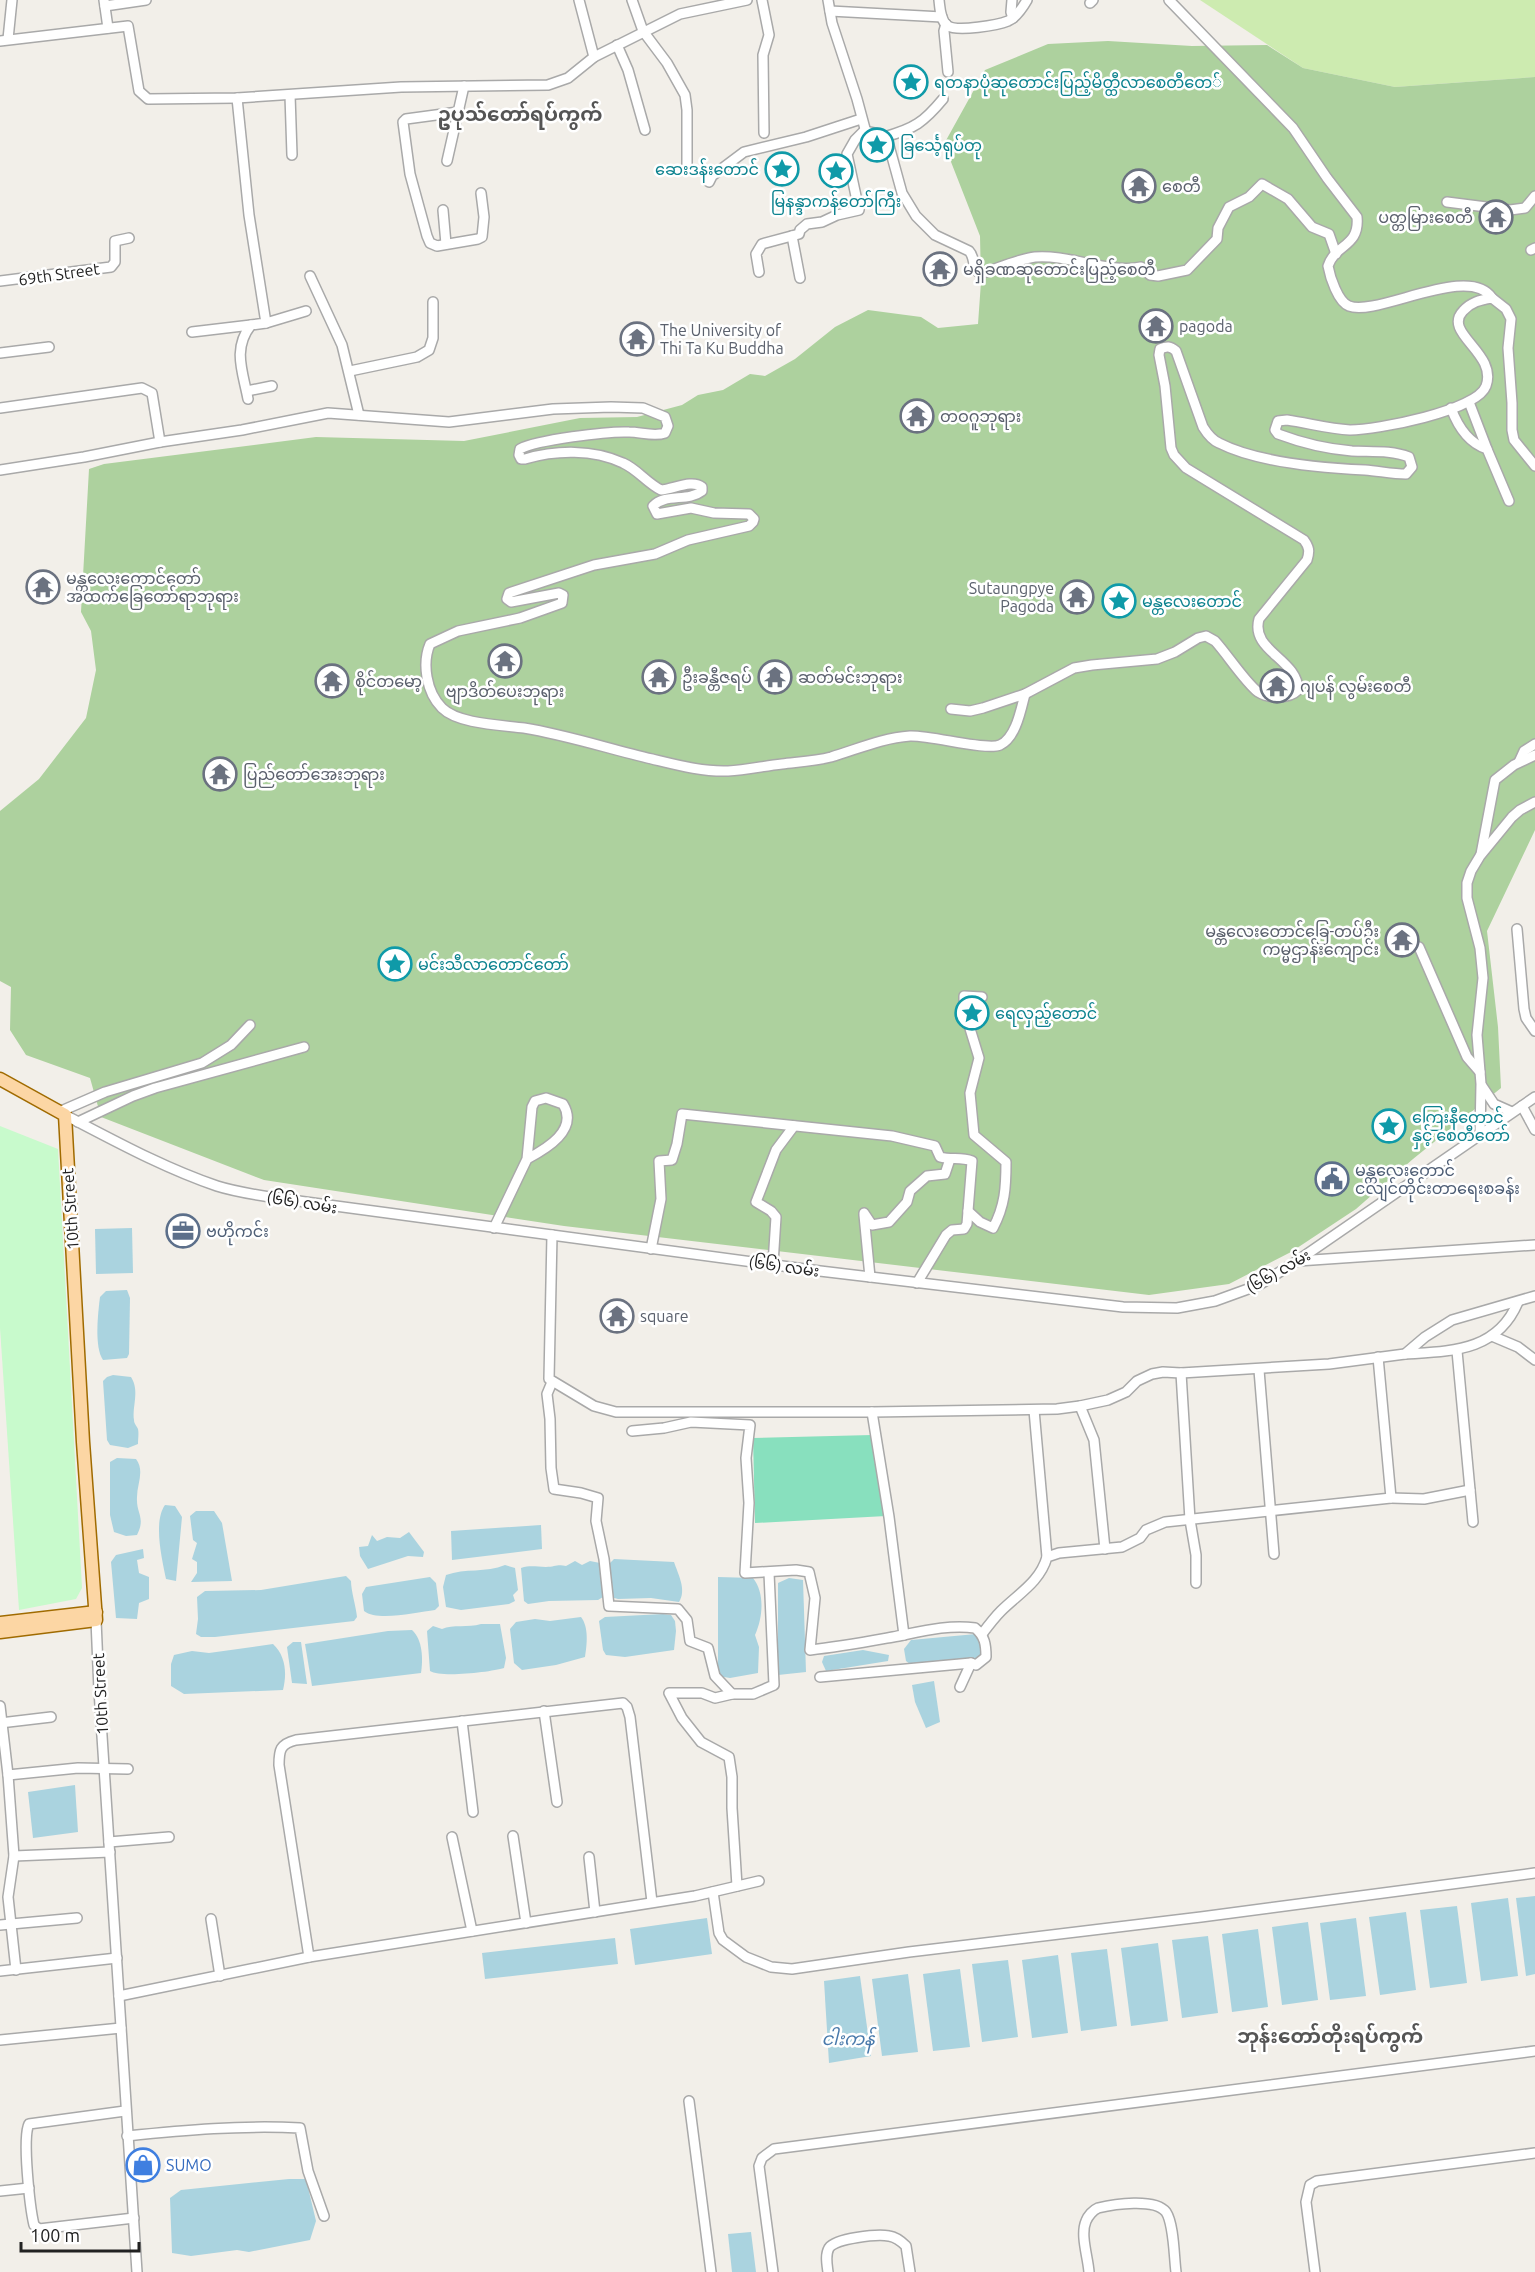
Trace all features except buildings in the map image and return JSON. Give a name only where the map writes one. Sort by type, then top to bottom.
[{"type":"main road","name":"(၆၆) လမ်း","points":[[0,1079],[62,1114]]},
{"type":"main road","name":"10th Street","points":[[62,1114],[96,1616]]},
{"type":"main road","points":[[0,1623],[26,1624],[96,1616]]},
{"type":"main road","points":[[0,1632],[26,1624]]},
{"type":"street","points":[[12,0],[4,40],[128,26],[137,84],[142,96],[148,99],[237,98],[401,87],[548,85],[558,83],[594,57],[680,14],[742,1]]},
{"type":"street","points":[[108,28],[105,3],[146,0]]},
{"type":"street","points":[[579,0],[594,57]]},
{"type":"street","points":[[632,0],[643,31],[667,63],[685,95],[687,166]]},
{"type":"street","points":[[762,0],[769,35],[763,56],[764,133]]},
{"type":"street","points":[[828,0],[831,23],[846,64],[871,151]]},
{"type":"street","points":[[939,0],[944,20],[948,72]]},
{"type":"street","points":[[1012,0],[1013,18]]},
{"type":"street","points":[[830,10],[944,20],[951,27],[964,28],[1000,23],[1013,18],[1027,0]]},
{"type":"street","points":[[1169,0],[1293,128],[1327,178],[1352,208],[1358,220],[1355,235],[1352,242],[1330,260],[1328,269],[1340,298],[1347,306],[1365,306],[1447,288],[1486,291],[1506,309],[1511,319],[1508,348],[1512,430],[1514,440],[1535,465]]},
{"type":"street","points":[[617,45],[628,70],[645,130]]},
{"type":"street","points":[[447,161],[464,86]]},
{"type":"street","points":[[290,95],[292,155]]},
{"type":"street","points":[[237,98],[249,215],[266,323]]},
{"type":"street","points":[[884,137],[907,131],[921,122],[944,99]]},
{"type":"street","points":[[458,112],[406,118],[402,127],[410,174],[430,243],[437,246],[482,237],[484,218],[481,193]]},
{"type":"street","points":[[710,182],[712,176],[744,152],[806,137],[861,118]]},
{"type":"street","points":[[759,272],[756,254],[762,244],[800,234],[800,230],[807,224],[822,222],[837,215],[859,210],[847,154],[855,140],[864,131],[884,137],[888,142],[902,194],[909,206],[935,235],[969,251],[978,272],[986,272],[1037,257],[1119,268],[1142,267],[1150,275],[1158,276],[1187,270],[1217,239],[1218,228],[1229,207],[1249,196],[1262,184],[1288,199],[1312,227],[1329,234],[1336,254]]},
{"type":"street","points":[[1447,202],[1510,210],[1526,208],[1535,196]]},
{"type":"street","points":[[443,210],[446,244]]},
{"type":"street","points":[[792,236],[800,278]]},
{"type":"street","name":"69th Street","points":[[0,281],[111,267],[115,262],[115,241],[129,238]]},
{"type":"street","points":[[310,276],[342,345],[359,415]]},
{"type":"street","points":[[951,709],[970,711],[1025,694],[1074,669],[1164,657],[1206,636],[1215,641],[1259,693],[1280,697],[1288,696],[1298,690],[1296,676],[1264,644],[1259,637],[1257,625],[1259,619],[1307,560],[1310,553],[1309,547],[1304,540],[1186,468],[1174,455],[1159,355],[1161,349],[1166,346],[1176,351],[1203,428],[1208,435],[1226,446],[1289,463],[1406,474],[1412,467],[1409,457],[1395,453],[1320,446],[1278,434],[1275,425],[1278,421],[1287,420],[1337,429],[1361,430],[1409,422],[1469,402],[1483,392],[1488,372],[1484,359],[1459,329],[1457,320],[1470,303],[1492,298]]},
{"type":"street","points":[[350,371],[417,357],[429,350],[433,338],[433,302]]},
{"type":"street","points":[[192,332],[266,323],[306,311]]},
{"type":"street","points":[[251,325],[243,336],[240,346],[240,360],[248,395],[272,386]]},
{"type":"street","points":[[0,353],[50,347]]},
{"type":"street","points":[[0,408],[142,388],[152,393],[160,442]]},
{"type":"street","points":[[1469,402],[1509,501]]},
{"type":"street","points":[[0,470],[242,430],[328,413],[449,422],[553,409],[643,408],[665,417],[668,426],[664,434],[619,432],[561,440],[525,446],[519,449],[519,455],[521,459],[525,459],[555,453],[579,453],[622,463],[661,490],[697,484],[702,489],[695,496],[659,501],[653,508],[657,514],[691,508],[714,513],[749,514],[754,519],[753,522],[749,526],[688,540],[655,554],[594,565],[509,593],[507,598],[511,602],[559,593],[563,599],[562,603],[520,618],[458,631],[430,644],[425,655],[426,671],[433,694],[442,708],[461,719],[547,732],[673,764],[727,771],[816,760],[877,741],[911,736],[931,736],[987,747],[999,746],[1011,735],[1025,694]]},
{"type":"street","points":[[1451,408],[1457,423],[1471,441],[1487,449]]},
{"type":"street","points":[[1519,762],[1524,751],[1535,744]]},
{"type":"street","points":[[1481,855],[1495,780],[1503,771],[1535,756]]},
{"type":"street","points":[[1480,1135],[1481,1084],[1477,1035],[1483,978],[1480,948],[1467,898],[1467,883],[1481,855],[1512,817],[1535,802]]},
{"type":"street","points":[[1517,929],[1524,1010],[1535,1031]]},
{"type":"street","points":[[1419,947],[1467,1057],[1480,1072]]},
{"type":"street","points":[[968,1211],[980,1222],[993,1228],[1001,1215],[1006,1193],[1006,1162],[974,1135],[970,1093],[980,1058],[964,1009],[964,996],[982,997]]},
{"type":"street","points":[[62,1114],[115,1089],[202,1063],[231,1045],[250,1025]]},
{"type":"street","points":[[78,1122],[133,1096],[304,1047]]},
{"type":"street","points":[[1481,1084],[1494,1104],[1512,1112]]},
{"type":"street","name":"(၆၆) လမ်း","points":[[62,1114],[139,1153],[219,1186],[319,1205],[916,1283],[1123,1307],[1177,1308],[1215,1301],[1248,1290],[1297,1261],[1535,1097]]},
{"type":"street","points":[[494,1228],[527,1159],[529,1116],[535,1101],[546,1098],[563,1104],[567,1118],[561,1134],[551,1144],[527,1159]]},
{"type":"street","points":[[1522,1106],[1535,1130]]},
{"type":"street","points":[[651,1249],[661,1199],[659,1161],[672,1160],[682,1114],[892,1136],[935,1146],[940,1157],[950,1159],[963,1157],[972,1161],[968,1224],[946,1235],[916,1283]]},
{"type":"street","points":[[773,1264],[776,1217],[756,1202],[776,1150],[794,1126]]},
{"type":"street","points":[[870,1277],[864,1213],[872,1225],[889,1222],[907,1202],[910,1191],[927,1176],[945,1174],[950,1159]]},
{"type":"street","points":[[552,1235],[549,1379],[594,1406],[616,1412],[872,1413],[1034,1410],[1080,1406],[1108,1400],[1126,1392],[1137,1381],[1163,1372],[1259,1370],[1405,1354],[1457,1351],[1492,1336],[1512,1316],[1518,1302]]},
{"type":"street","points":[[1297,1261],[1535,1245]]},
{"type":"street","points":[[1405,1354],[1432,1332],[1452,1320],[1535,1296]]},
{"type":"street","points":[[1492,1336],[1518,1347],[1535,1360]]},
{"type":"street","points":[[1457,1351],[1473,1521]]},
{"type":"street","points":[[1378,1358],[1391,1498]]},
{"type":"street","points":[[1259,1370],[1274,1554]]},
{"type":"street","points":[[1181,1373],[1190,1520],[1196,1556],[1196,1583]]},
{"type":"street","points":[[552,1382],[547,1394],[554,1488],[598,1498],[596,1521],[604,1559],[609,1606],[678,1609],[687,1620],[690,1641],[708,1648],[715,1676],[732,1694]]},
{"type":"street","points":[[1080,1406],[1094,1440],[1105,1549]]},
{"type":"street","points":[[982,1634],[1001,1611],[1027,1589],[1041,1572],[1047,1557],[1034,1410]]},
{"type":"street","points":[[872,1413],[889,1517],[904,1635]]},
{"type":"street","points":[[632,1431],[664,1428],[691,1422],[750,1425],[746,1458],[749,1503],[745,1573],[796,1570],[809,1572],[815,1598],[810,1650],[904,1635],[921,1630],[970,1627],[982,1634],[986,1641],[986,1657],[976,1665],[971,1663],[820,1677]]},
{"type":"street","points":[[1047,1557],[1059,1553],[1105,1549],[1132,1543],[1146,1530],[1165,1522],[1270,1509],[1391,1498],[1438,1498],[1470,1490]]},
{"type":"street","points":[[737,1886],[729,1757],[701,1742],[681,1718],[669,1693],[702,1693],[715,1698],[732,1694],[753,1694],[774,1685],[769,1573]]},
{"type":"street","name":"10th Street","points":[[96,1616],[124,2097],[137,2272]]},
{"type":"street","points":[[960,1687],[971,1663]]},
{"type":"street","points":[[309,1958],[279,1765],[280,1748],[283,1744],[296,1740],[621,1702],[626,1704],[630,1717],[652,1902]]},
{"type":"street","points":[[0,1706],[14,1856],[8,1891],[16,1970]]},
{"type":"street","points":[[544,1711],[556,1802]]},
{"type":"street","points":[[1,1723],[51,1718]]},
{"type":"street","points":[[462,1721],[473,1812]]},
{"type":"street","points":[[8,1775],[78,1768],[128,1769]]},
{"type":"street","points":[[513,1836],[526,1923]]},
{"type":"street","points":[[109,1842],[169,1837]]},
{"type":"street","points":[[452,1837],[472,1931]]},
{"type":"street","points":[[14,1856],[110,1852]]},
{"type":"street","points":[[588,1857],[595,1911]]},
{"type":"street","points":[[713,1892],[719,1933],[723,1940],[746,1957],[771,1966],[792,1969],[909,1952],[1535,1873]]},
{"type":"street","points":[[119,1996],[309,1958],[713,1892],[759,1881]]},
{"type":"street","points":[[0,1925],[77,1918]]},
{"type":"street","points":[[211,1919],[220,1976]]},
{"type":"street","points":[[0,1971],[117,1958]]},
{"type":"street","points":[[0,2040],[121,2028]]},
{"type":"street","points":[[773,2272],[759,2166],[762,2158],[774,2149],[1535,2051]]},
{"type":"street","points":[[689,2101],[711,2272]]},
{"type":"street","points":[[125,2111],[29,2124],[26,2135],[30,2188],[34,2225],[39,2229],[134,2218]]},
{"type":"street","points":[[127,2136],[194,2129],[300,2128],[308,2171],[324,2216]]},
{"type":"street","points":[[1315,2272],[1306,2202],[1310,2185],[1317,2181],[1535,2153]]},
{"type":"street","points":[[0,2191],[30,2188]]},
{"type":"street","points":[[1089,2272],[1084,2228],[1086,2218],[1096,2209],[1148,2202],[1161,2208],[1167,2214],[1176,2272]]},
{"type":"street","points":[[828,2272],[826,2255],[833,2243],[885,2236],[897,2239],[906,2246],[910,2272]]},
{"type":"green space","points":[[1200,0],[1535,0],[1535,77],[1395,87],[1303,68]]},
{"type":"green space","points":[[1108,41],[1192,46],[1267,45],[1303,68],[1395,87],[1535,77],[1535,830],[1487,931],[1498,1027],[1501,1088],[1413,1159],[1356,1209],[1291,1252],[1229,1284],[1149,1295],[564,1226],[264,1180],[101,1117],[90,1078],[26,1055],[10,1030],[11,987],[0,981],[0,811],[39,779],[86,718],[96,670],[91,631],[81,612],[89,469],[104,464],[316,437],[464,441],[580,418],[637,417],[682,405],[698,395],[723,390],[750,374],[765,376],[795,359],[835,327],[868,310],[921,317],[938,328],[978,324],[981,282],[980,236],[944,144],[985,70],[1048,44]]},
{"type":"green space","points":[[0,1126],[58,1149],[82,1588],[76,1599],[19,1610],[0,1328]]},
{"type":"green space","points":[[872,1435],[886,1516],[755,1523],[753,1438]]},
{"type":"water","points":[[132,1228],[133,1273],[96,1274],[95,1229]]},
{"type":"water","points":[[127,1290],[130,1298],[129,1354],[127,1358],[103,1360],[98,1347],[100,1297],[106,1291]]},
{"type":"water","points":[[113,1375],[131,1377],[134,1382],[134,1423],[138,1428],[138,1444],[128,1448],[110,1445],[107,1440],[103,1381]]},
{"type":"water","points":[[117,1458],[136,1459],[139,1464],[137,1503],[141,1524],[137,1535],[126,1536],[114,1532],[110,1515],[110,1462]]},
{"type":"water","points":[[165,1505],[175,1506],[182,1517],[176,1581],[166,1579],[161,1551],[159,1531],[161,1512]]},
{"type":"water","points":[[196,1511],[214,1511],[222,1523],[232,1581],[191,1582],[197,1573],[197,1562],[192,1559],[197,1543],[193,1540],[190,1516]]},
{"type":"water","points":[[541,1525],[542,1549],[452,1560],[451,1531]]},
{"type":"water","points":[[409,1532],[424,1552],[423,1557],[408,1556],[368,1569],[360,1556],[359,1547],[368,1546],[372,1535],[377,1541],[387,1537],[400,1538]]},
{"type":"water","points":[[143,1549],[144,1558],[137,1560],[139,1573],[149,1577],[149,1599],[139,1603],[137,1619],[116,1618],[111,1562],[116,1555]]},
{"type":"water","points":[[614,1559],[674,1562],[682,1587],[679,1602],[651,1598],[618,1599],[611,1597],[609,1564]]},
{"type":"water","points":[[575,1561],[582,1565],[590,1561],[600,1563],[603,1597],[598,1600],[528,1604],[524,1601],[521,1568],[566,1566]]},
{"type":"water","points":[[505,1565],[515,1568],[518,1590],[513,1595],[515,1601],[509,1604],[461,1610],[446,1607],[443,1587],[446,1575]]},
{"type":"water","points":[[346,1576],[351,1581],[357,1617],[354,1621],[215,1637],[201,1637],[196,1634],[197,1597],[205,1591],[261,1590]]},
{"type":"water","points":[[430,1577],[436,1583],[439,1606],[435,1610],[388,1616],[378,1616],[364,1611],[362,1594],[366,1587]]},
{"type":"water","points":[[718,1577],[753,1578],[760,1591],[762,1605],[755,1635],[759,1647],[758,1673],[730,1678],[718,1676]]},
{"type":"water","points":[[789,1578],[803,1580],[806,1672],[778,1675],[778,1583]]},
{"type":"water","points":[[671,1615],[675,1621],[674,1650],[625,1657],[606,1655],[603,1650],[599,1621],[605,1617]]},
{"type":"water","points":[[581,1617],[586,1631],[585,1657],[556,1665],[522,1670],[514,1663],[510,1629],[516,1622]]},
{"type":"water","points":[[500,1624],[506,1658],[504,1668],[478,1673],[455,1674],[430,1671],[427,1631],[433,1626],[442,1629]]},
{"type":"water","points":[[412,1630],[420,1645],[421,1673],[312,1686],[305,1644],[388,1631]]},
{"type":"water","points":[[976,1634],[982,1646],[979,1658],[910,1664],[906,1661],[904,1649],[911,1640]]},
{"type":"water","points":[[293,1642],[301,1642],[307,1684],[292,1683],[287,1647]]},
{"type":"water","points":[[273,1644],[283,1660],[285,1678],[283,1690],[184,1694],[171,1686],[171,1664],[174,1655],[192,1651],[209,1653]]},
{"type":"water","points":[[863,1650],[889,1655],[888,1661],[826,1671],[822,1662],[824,1656]]},
{"type":"water","points":[[934,1681],[940,1722],[926,1728],[915,1702],[912,1685]]},
{"type":"water","points":[[75,1785],[78,1832],[33,1838],[28,1792]]},
{"type":"water","points":[[1535,1896],[1535,1974],[1526,1976],[1516,1898]]},
{"type":"water","points":[[1508,1898],[1518,1976],[1481,1981],[1471,1903]]},
{"type":"water","points":[[1457,1906],[1467,1983],[1430,1988],[1420,1910]]},
{"type":"water","points":[[1406,1912],[1416,1990],[1380,1995],[1369,1917]]},
{"type":"water","points":[[707,1918],[712,1954],[635,1965],[630,1929]]},
{"type":"water","points":[[1356,1918],[1366,1996],[1330,2000],[1320,1923]]},
{"type":"water","points":[[1308,1922],[1318,2000],[1282,2005],[1272,1927]]},
{"type":"water","points":[[1258,1929],[1268,2007],[1232,2012],[1222,1934]]},
{"type":"water","points":[[1208,1936],[1218,2013],[1182,2018],[1172,1940]]},
{"type":"water","points":[[615,1938],[618,1964],[485,1979],[482,1953]]},
{"type":"water","points":[[1158,1943],[1168,2021],[1131,2026],[1121,1948]]},
{"type":"water","points":[[1107,1949],[1117,2026],[1081,2031],[1071,1953]]},
{"type":"water","points":[[1058,1955],[1068,2033],[1032,2038],[1022,1960]]},
{"type":"water","points":[[1008,1960],[1018,2037],[982,2042],[972,1964]]},
{"type":"water","points":[[960,1969],[970,2047],[933,2051],[923,1974]]},
{"type":"water","name":"ငါးကန်","points":[[908,1974],[918,2052],[882,2056],[872,1979]]},
{"type":"water","name":"ငါးကန်","points":[[860,1976],[871,2056],[829,2063],[824,1981]]},
{"type":"water","points":[[306,2179],[316,2221],[310,2240],[249,2252],[237,2250],[191,2256],[172,2253],[170,2198],[181,2190]]},
{"type":"water","points":[[751,2232],[756,2272],[732,2272],[728,2234]]},
{"type":"place","name":"ရတနာပုံဆုတောင်းပြည့်မိတ္ထီလာစေတီတေ်","points":[[911,82]]},
{"type":"place","name":"ခြင်္သေ့ရုပ်တု","points":[[877,145]]},
{"type":"place","name":"ဆေးဒန်းတောင်","points":[[782,169]]},
{"type":"place","name":"မြနန္ဒာကန်တော်ကြီး","points":[[836,171]]},
{"type":"place","name":"စေတီ","points":[[1139,186]]},
{"type":"place","name":"ပတ္တမြားစေတီ","points":[[1496,217]]},
{"type":"place","name":"မရှိခဏဆုတောင်းပြည့်စေတီ","points":[[940,269]]},
{"type":"place","name":"pagoda","points":[[1156,326]]},
{"type":"place","name":"The University of Thi Ta Ku Buddha","points":[[637,339]]},
{"type":"place","name":"တဝဂူဘုရား","points":[[917,416]]},
{"type":"place","name":"မန္တ‌လေးတောင်တော် အထက်ခြေတော်ရာဘုရား‌","points":[[43,587]]},
{"type":"place","name":"Sutaungpye Pagoda","points":[[1077,597]]},
{"type":"place","name":"မန္တလေးတောင်","points":[[1119,601]]},
{"type":"place","name":"ဗျာဒိတ်ပေးဘုရား","points":[[505,661]]},
{"type":"place","name":"ဦးခန္တီဇရပ်","points":[[659,677]]},
{"type":"place","name":"ဆတ်မင်းဘုရား","points":[[775,677]]},
{"type":"place","name":"စိုင်တမော့","points":[[332,681]]},
{"type":"place","name":"ဂျပန် လွမ်းစေတီ","points":[[1277,686]]},
{"type":"place","name":"ပြည်တော်အေးဘုရား","points":[[220,774]]},
{"type":"place","name":"မန္တလေးတောင်ခြေ-တပ်ဦး ကမ္မဌာန်းကျောင်း","points":[[1402,940]]},
{"type":"place","name":"မင်းသီလာတောင်တော်","points":[[395,964]]},
{"type":"place","name":"ရေလှည့်တောင်","points":[[972,1013]]},
{"type":"place","name":"ကြေးနီတောင် နှင့် စေတီတော်","points":[[1389,1126]]},
{"type":"place","name":"မန္တလေးတောင် ငလျင်တိုင်းတာရေးစခန်း","points":[[1332,1179]]},
{"type":"place","name":"ဗဟိုကင်း","points":[[183,1231]]},
{"type":"place","name":"square","points":[[617,1316]]},
{"type":"place","name":"SUMO","points":[[143,2165]]},
{"type":"district","name":"ဥပုသ်တော်ရပ်ကွက်","points":[[520,113]]},
{"type":"district","name":"ဘုန်းတော်တိုးရပ်ကွက်","points":[[1330,2035]]}]
